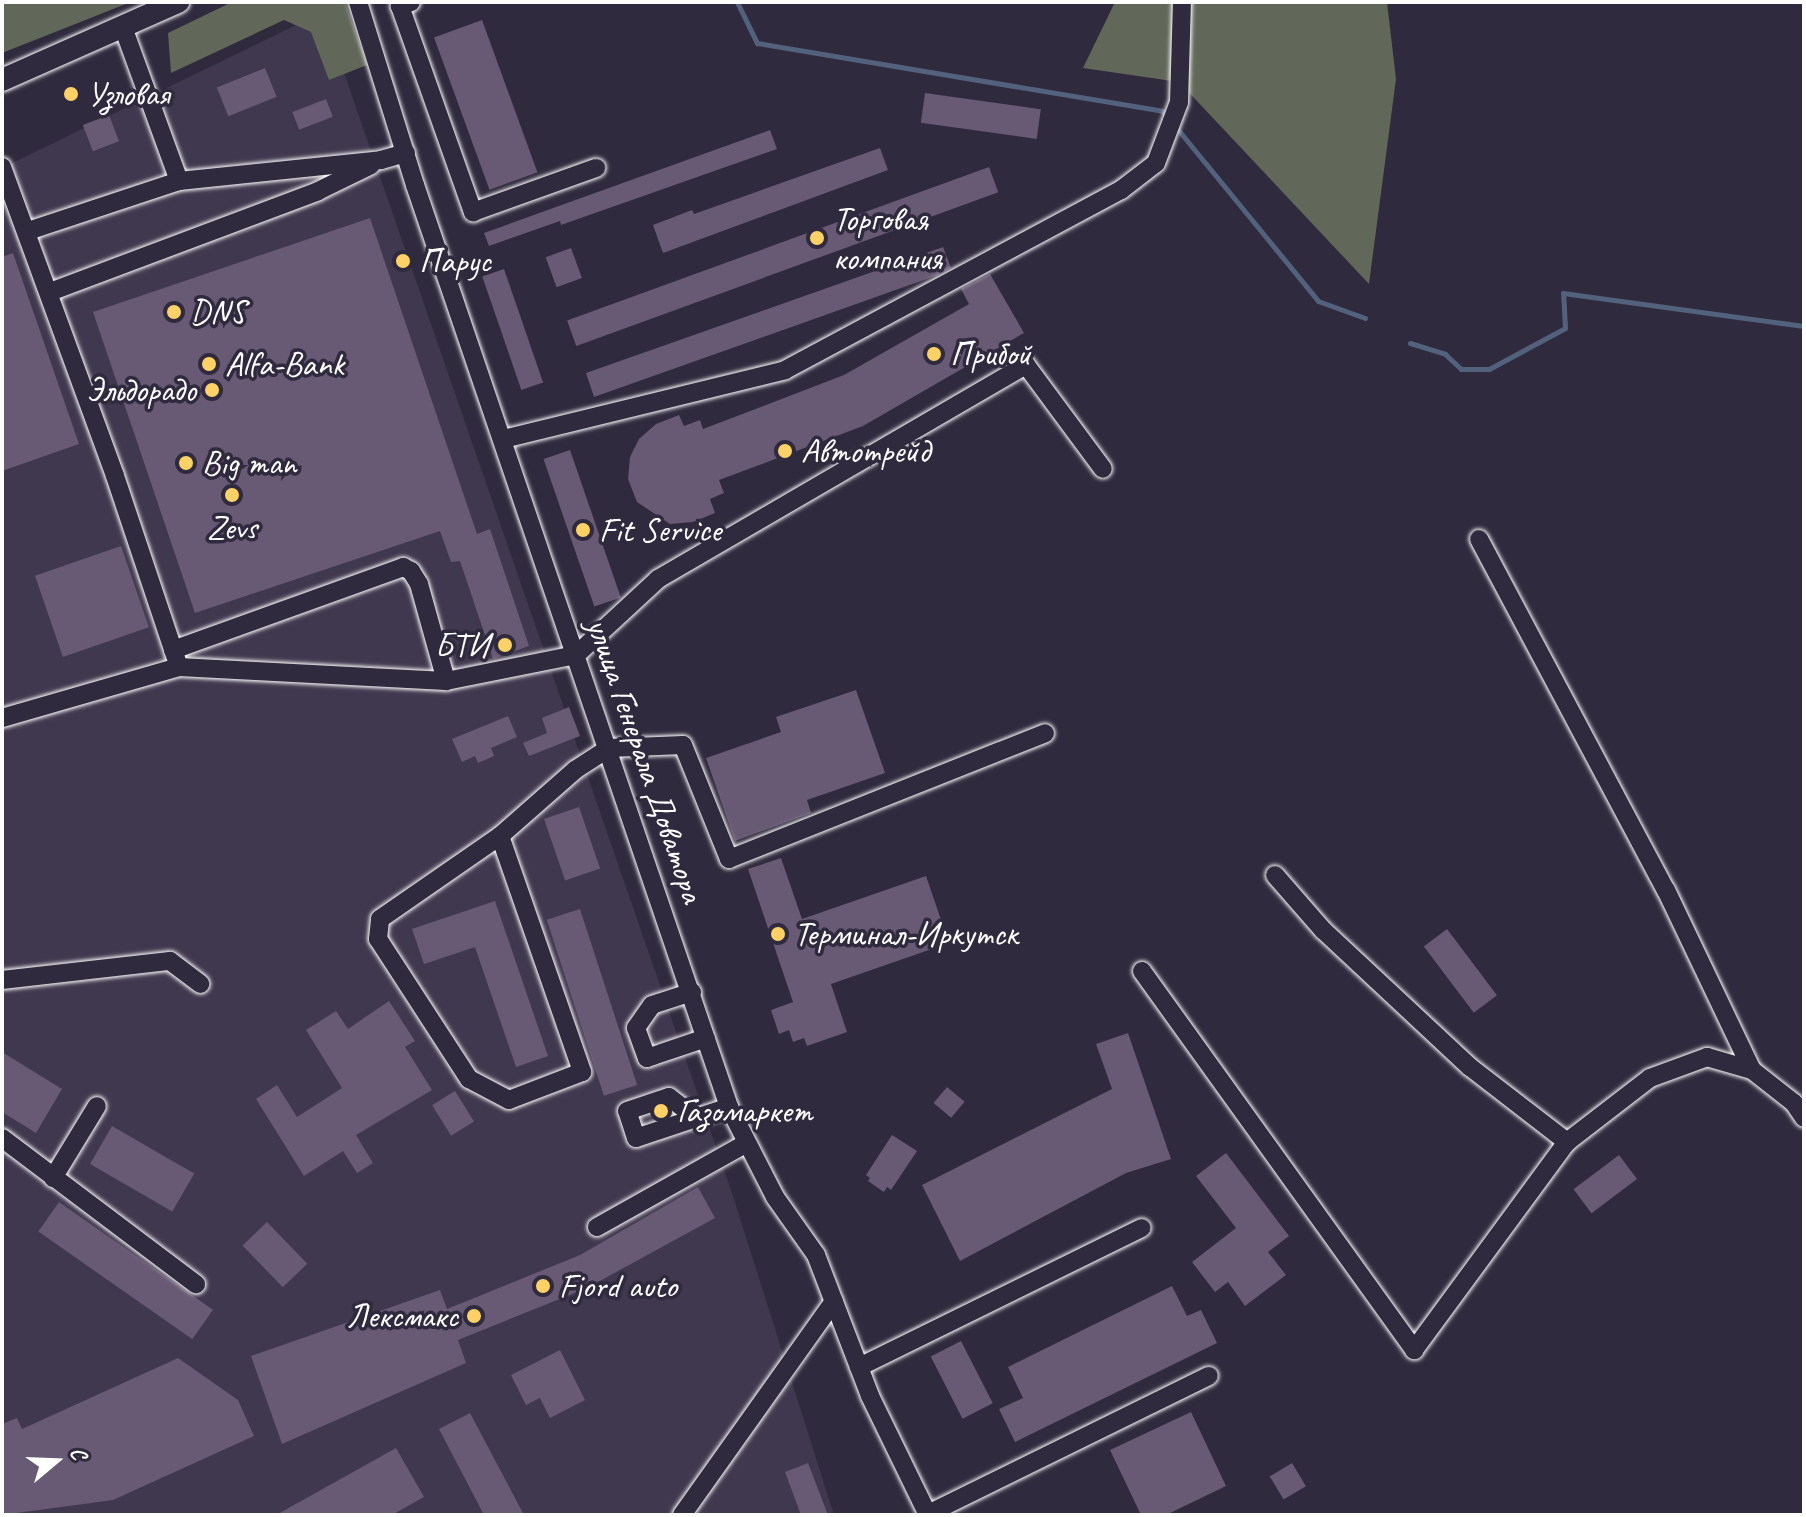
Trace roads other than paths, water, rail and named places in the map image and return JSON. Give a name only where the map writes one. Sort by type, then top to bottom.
[{"type":"main road","points":[[2,80],[178,2]]},
{"type":"street","name":"улица Генерала Доватора","points":[[358,2],[406,153],[729,1107],[745,1144],[775,1197],[816,1255],[859,1367],[928,1515]]},
{"type":"street","points":[[411,2],[400,6],[473,212],[596,168]]},
{"type":"street","points":[[503,439],[785,370],[1121,190],[1156,163],[1179,102],[1182,2]]},
{"type":"street","points":[[123,27],[179,181]]},
{"type":"street","points":[[28,231],[179,181],[381,160],[406,153]]},
{"type":"street","points":[[50,292],[318,191],[381,160]]},
{"type":"street","points":[[2,167],[10,212],[28,231],[176,658]]},
{"type":"street","points":[[176,658],[446,681],[576,655],[658,579],[1026,365],[1103,469]]},
{"type":"street","points":[[1479,539],[1666,890],[1752,1070]]},
{"type":"street","points":[[2,718],[176,658],[403,567],[411,571],[419,584],[446,681]]},
{"type":"street","points":[[500,836],[582,1072],[509,1100],[469,1079],[378,939],[380,919],[500,836],[575,770],[609,748],[683,745],[729,859],[1045,733]]},
{"type":"street","points":[[1275,875],[1323,930],[1470,1067],[1567,1142]]},
{"type":"street","points":[[2,980],[170,961],[200,984]]},
{"type":"street","points":[[1142,971],[1414,1350],[1567,1142],[1650,1078],[1707,1057],[1752,1070],[1794,1103],[1804,1118]]},
{"type":"street","points":[[692,992],[652,1005],[636,1028],[647,1058],[706,1038]]},
{"type":"street","points":[[53,1178],[97,1106]]},
{"type":"street","points":[[696,1118],[729,1107]]},
{"type":"street","points":[[2,1138],[196,1284]]},
{"type":"street","points":[[597,1227],[745,1144]]},
{"type":"street","points":[[859,1367],[1142,1228]]},
{"type":"street","points":[[682,1515],[834,1301]]},
{"type":"street","points":[[928,1515],[1209,1376]]},
{"type":"waterway","points":[[737,2],[757,43],[1162,111],[1169,118]]},
{"type":"waterway","points":[[1175,126],[1318,301],[1365,318]]},
{"type":"waterway","points":[[1410,343],[1445,354],[1461,369],[1489,369],[1565,328],[1563,293],[1804,326]]},
{"type":"place","name":"Узловая","points":[[71,94]]},
{"type":"place","name":"Торговая компания","points":[[817,238]]},
{"type":"place","name":"Парус","points":[[403,261]]},
{"type":"place","name":"DNS","points":[[174,312]]},
{"type":"place","name":"Прибой","points":[[934,354]]},
{"type":"place","name":"Alfa-Bank","points":[[209,364]]},
{"type":"place","name":"Эльдорадо","points":[[212,390]]},
{"type":"place","name":"Автотрейд","points":[[785,451]]},
{"type":"place","name":"Big man","points":[[186,463]]},
{"type":"place","name":"Zevs","points":[[232,495]]},
{"type":"place","name":"Fit Service","points":[[583,530]]},
{"type":"place","name":"БТИ","points":[[505,645]]},
{"type":"place","name":"Терминал-Иркутск","points":[[778,934]]},
{"type":"place","name":"Газомаркет","points":[[661,1111]]},
{"type":"place","name":"Fjord auto","points":[[543,1286]]},
{"type":"place","name":"Лексмакс","points":[[474,1316]]}]
